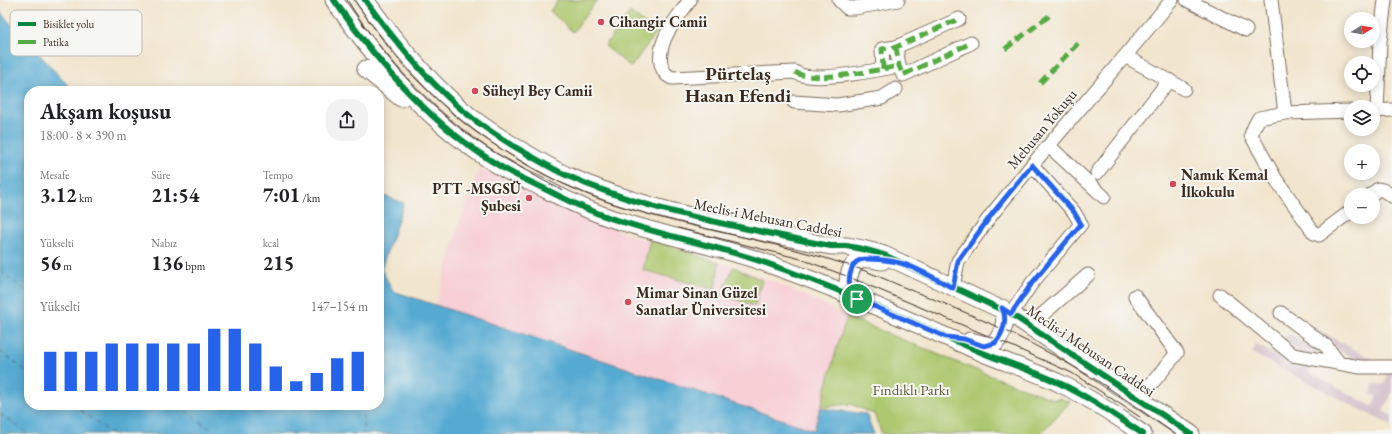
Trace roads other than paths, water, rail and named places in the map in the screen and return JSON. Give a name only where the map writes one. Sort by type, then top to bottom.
[{"type":"main road","points":[[334,0],[356,31],[391,75],[428,112],[481,155],[504,169],[600,215],[762,262],[857,299],[1000,360],[1029,369],[1072,389],[1143,434]]},
{"type":"main road","name":"Meclis-i Mebusan Caddesi","points":[[365,0],[413,61],[472,119],[514,146],[567,175],[628,199],[666,210],[810,242],[865,250],[879,254],[1007,311],[1191,434]]},
{"type":"main road","points":[[366,69],[409,105],[428,112]]},
{"type":"main road","points":[[857,299],[848,282],[851,271],[856,262],[865,259],[900,263]]},
{"type":"main road","points":[[946,337],[964,339],[984,346],[995,343],[1004,326],[1004,316],[1007,311]]},
{"type":"street","points":[[690,0],[667,34],[660,55],[662,68],[666,75],[672,78],[794,72],[799,75],[815,77],[847,75],[883,69],[901,71],[971,43]]},
{"type":"street","points":[[839,0],[847,8],[855,8],[898,0]]},
{"type":"street","name":"Mebusan Yokuşu","points":[[953,288],[958,261],[992,214],[1172,0]]},
{"type":"street","points":[[1187,0],[1246,30]]},
{"type":"street","points":[[1271,0],[1285,113]]},
{"type":"street","points":[[1376,100],[1385,0]]},
{"type":"street","points":[[883,69],[882,49],[896,47],[959,18]]},
{"type":"street","points":[[896,47],[901,71]]},
{"type":"street","points":[[1126,56],[1184,89]]},
{"type":"street","points":[[1097,173],[1169,80]]},
{"type":"street","points":[[794,102],[838,105],[882,98],[896,89]]},
{"type":"street","points":[[1380,111],[1392,110]]},
{"type":"street","points":[[1344,111],[1285,113],[1259,118],[1251,135],[1275,178],[1314,233],[1319,235],[1344,216]]},
{"type":"street","points":[[1049,146],[1104,197]]},
{"type":"street","points":[[1007,311],[1081,224],[1074,212],[1032,165]]},
{"type":"street","points":[[1380,189],[1392,196]]},
{"type":"street","points":[[1032,327],[1043,314],[1088,275]]},
{"type":"street","points":[[1220,295],[1293,355],[1360,367],[1392,367]]},
{"type":"street","points":[[1135,296],[1177,353],[1138,400]]},
{"type":"street","points":[[1281,313],[1326,346],[1339,363]]},
{"type":"water","points":[[0,12],[10,23],[10,56],[41,56],[68,86],[24,86],[24,410],[384,410],[384,274],[393,291],[814,430],[820,408],[866,414],[874,434],[0,434]]},
{"type":"water","points":[[384,196],[404,203],[384,260]]},
{"type":"tram line","points":[[347,0],[390,60],[441,113],[480,143],[562,190]]},
{"type":"tram line","points":[[354,0],[396,57],[425,88],[475,131],[502,150],[531,167],[560,182],[620,206],[677,222],[765,242],[822,257],[865,271],[951,306],[1015,335],[1089,375],[1175,434]]},
{"type":"tram line","points":[[678,228],[801,259],[849,277],[1072,373],[1140,417]]},
{"type":"place","name":"Cihangir Camii","points":[[601,22]]},
{"type":"place","name":"Süheyl Bey Camii","points":[[475,91]]},
{"type":"place","name":"Namık Kemal İlkokulu","points":[[1173,184]]},
{"type":"place","name":"PTT -MSGSÜ Şubesi","points":[[529,198]]},
{"type":"place","name":"Mimar Sinan Güzel Sanatlar Üniversitesi","points":[[628,302]]},
{"type":"district","name":"Pürtelaş Hasan Efendi","points":[[738,84]]},
{"type":"park label","name":"Fındıklı Parkı","points":[[911,390]]}]
